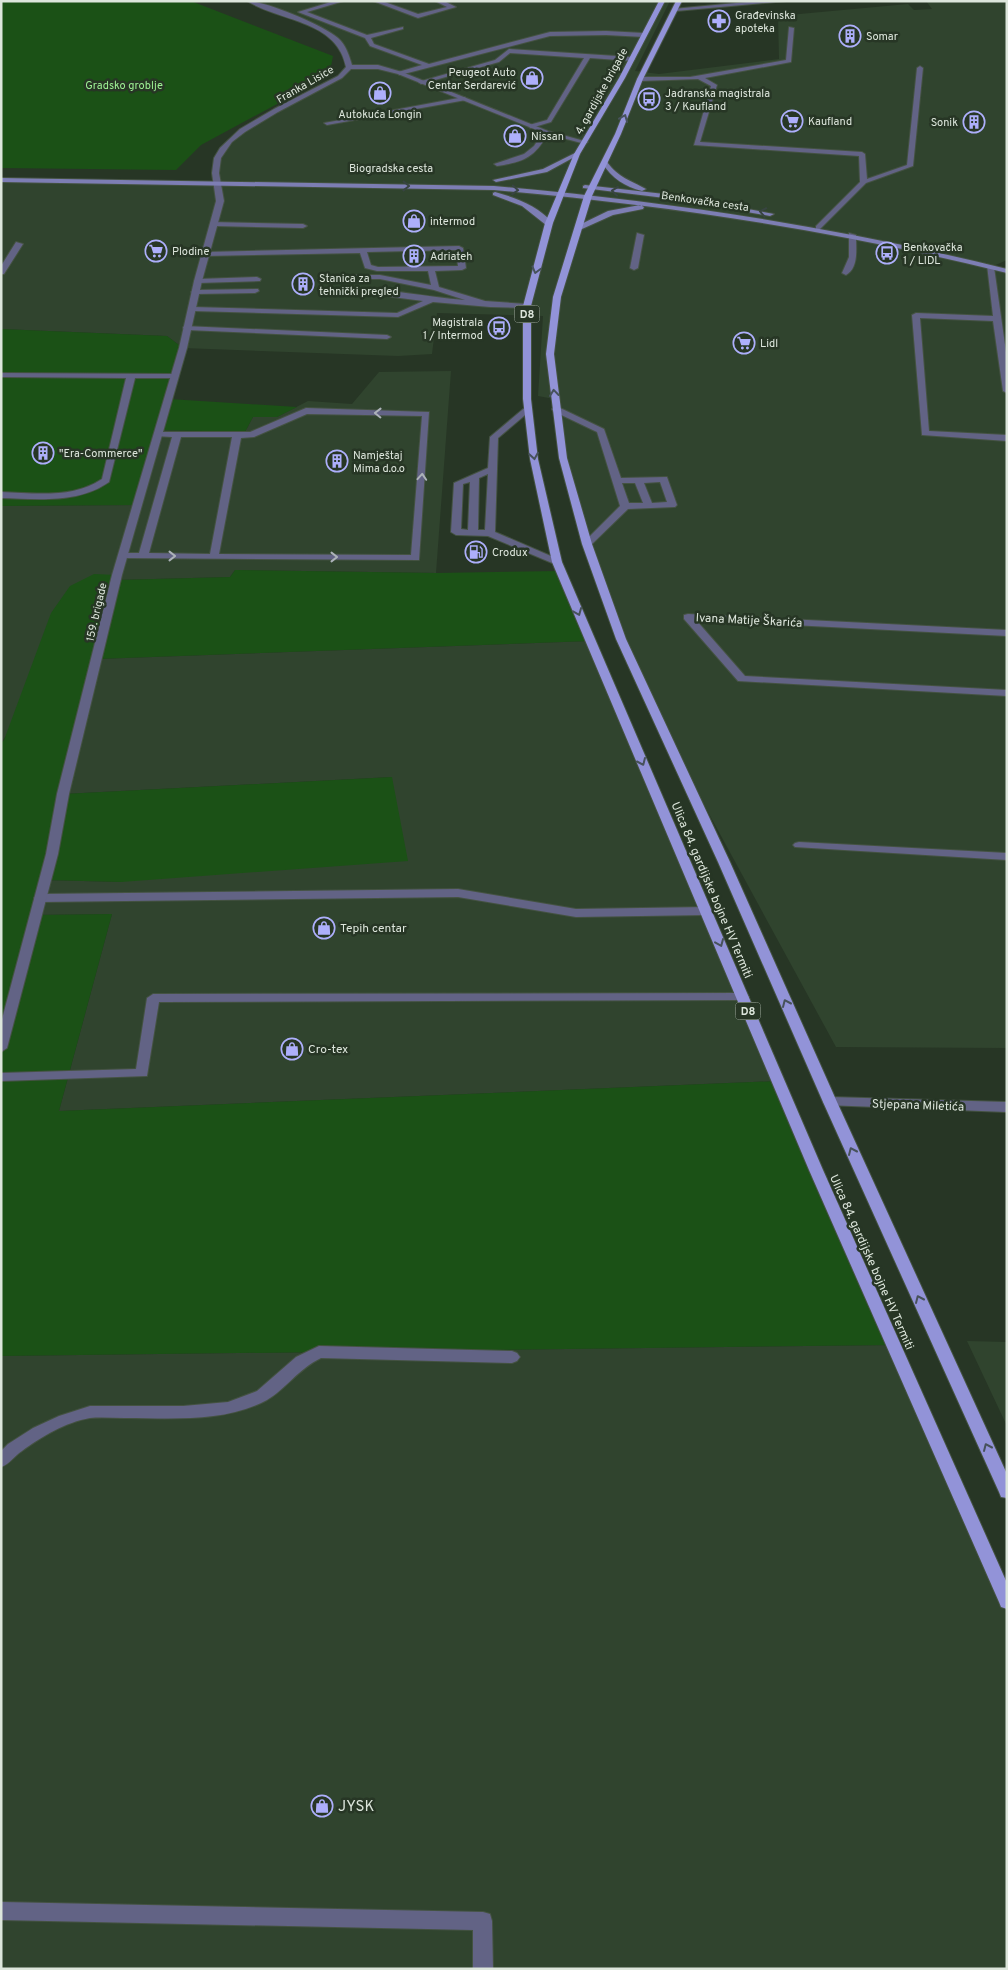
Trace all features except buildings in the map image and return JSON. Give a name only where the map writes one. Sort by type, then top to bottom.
[{"type":"main road","name":"4. gardijske brigade","points":[[561,193],[561,185],[577,154],[632,59],[662,1]]},
{"type":"main road","name":"D8","points":[[588,196],[605,162],[640,79],[680,1]]},
{"type":"main road","points":[[496,180],[545,171],[577,154]]},
{"type":"main road","points":[[605,162],[610,170],[632,187],[673,197]]},
{"type":"main road","name":"Biogradska cesta","points":[[218,183],[346,179],[496,180],[537,183]]},
{"type":"main road","name":"Biogradska cesta","points":[[1,180],[468,187],[561,193]]},
{"type":"main road","name":"Benkovačka cesta","points":[[561,185],[673,197],[765,212],[819,228]]},
{"type":"main road","points":[[468,187],[525,203],[549,223]]},
{"type":"main road","name":"Benkovačka cesta","points":[[561,193],[819,228],[920,249],[1007,271]]},
{"type":"main road","name":"Ulica 84. gardijske bojne HV Termiti","points":[[561,193],[549,223],[527,306],[526,352],[528,408],[534,459],[557,562],[824,1187],[1007,1602]]},
{"type":"main road","name":"Ulica 84. gardijske bojne HV Termiti","points":[[588,196],[556,297],[550,354],[563,458],[587,544],[621,638],[728,870],[830,1102],[1007,1492]]},
{"type":"main road","points":[[579,227],[611,213],[655,205]]},
{"type":"street","name":"Franka Lisice","points":[[218,183],[214,173],[216,161],[222,148],[243,130],[340,77],[349,67],[346,53],[334,38],[287,15],[250,1]]},
{"type":"street","points":[[287,15],[342,1]]},
{"type":"street","points":[[376,1],[418,16],[453,6],[438,1]]},
{"type":"street","points":[[687,8],[690,1]]},
{"type":"street","points":[[676,9],[784,1]]},
{"type":"street","points":[[301,12],[367,36],[401,28]]},
{"type":"street","points":[[640,79],[700,78],[789,61],[791,28]]},
{"type":"street","points":[[400,73],[550,34],[606,32],[644,35]]},
{"type":"street","points":[[367,36],[372,45],[430,66]]},
{"type":"street","points":[[421,82],[497,61],[509,51],[632,59]]},
{"type":"street","points":[[531,126],[549,121],[588,56]]},
{"type":"street","points":[[349,67],[378,67],[400,73],[546,132],[585,142]]},
{"type":"street","points":[[819,228],[864,182],[910,166],[920,68]]},
{"type":"street","points":[[700,78],[714,85],[696,144],[862,154],[864,182]]},
{"type":"street","points":[[327,123],[464,100]]},
{"type":"street","points":[[497,164],[521,161],[538,149],[546,132]]},
{"type":"street","name":"159. brigade","points":[[1,1048],[52,854],[63,794],[123,556],[193,309],[195,292],[220,201],[218,183]]},
{"type":"street","points":[[214,224],[303,226]]},
{"type":"street","points":[[846,273],[853,257],[852,235]]},
{"type":"street","points":[[634,268],[640,236]]},
{"type":"street","points":[[1,272],[19,244]]},
{"type":"street","points":[[205,254],[363,250],[459,248],[462,268],[377,269],[368,266],[363,250]]},
{"type":"street","points":[[990,267],[1007,391]]},
{"type":"street","points":[[431,269],[436,288]]},
{"type":"street","points":[[350,277],[380,277],[436,288],[490,305]]},
{"type":"street","points":[[198,281],[256,279]]},
{"type":"street","points":[[350,289],[378,291],[432,300],[527,306]]},
{"type":"street","points":[[195,292],[255,291]]},
{"type":"street","points":[[193,309],[398,314],[432,300]]},
{"type":"street","points":[[997,319],[916,315],[925,433],[1007,438]]},
{"type":"street","points":[[187,328],[387,337]]},
{"type":"street","points":[[1,375],[174,376]]},
{"type":"street","points":[[1,495],[57,496],[83,493],[99,486],[106,480],[131,376]]},
{"type":"street","points":[[490,533],[494,437],[528,408]]},
{"type":"street","points":[[556,410],[601,431],[625,506]]},
{"type":"street","points":[[123,556],[416,558],[426,414],[306,411],[251,435],[158,434]]},
{"type":"street","points":[[143,556],[177,434]]},
{"type":"street","points":[[214,556],[237,435]]},
{"type":"street","points":[[493,469],[459,483],[456,532],[490,533],[557,562]]},
{"type":"street","points":[[473,533],[475,476]]},
{"type":"street","points":[[587,544],[625,506],[672,505],[664,479],[617,481]]},
{"type":"street","points":[[638,480],[648,505]]},
{"type":"street","name":"Ivana Matije Škarića","points":[[1007,633],[688,617],[742,679],[1007,693]]},
{"type":"street","points":[[798,845],[1007,857]]},
{"type":"street","points":[[40,898],[458,894],[576,913],[707,911]]},
{"type":"street","points":[[1,1077],[142,1072],[153,998],[742,997]]},
{"type":"street","name":"Stjepana Miletića","points":[[830,1102],[1007,1107]]},
{"type":"street","points":[[1,1461],[14,1448],[39,1432],[64,1420],[90,1412],[184,1412],[229,1408],[262,1395],[301,1361],[319,1352],[512,1357]]},
{"type":"street","points":[[1,1911],[483,1921],[483,1969]]},
{"type":"shaded area","points":[[250,1],[670,1],[635,71],[659,74],[779,59],[778,16],[908,4],[914,10],[932,9],[926,1],[1007,1],[1007,260],[991,267],[1007,271],[1007,1048],[836,1047],[666,735],[621,639],[563,458],[554,399],[538,396],[543,316],[437,313],[432,354],[398,356],[183,348],[167,336],[1,329],[1,180],[217,183],[222,148],[243,130],[340,77],[349,67],[334,38],[287,15]]},
{"type":"shaded area","points":[[451,371],[436,573],[235,570],[230,577],[116,580],[1,743],[1,506],[137,505],[159,430],[245,432],[253,417],[277,417],[308,401],[352,404],[379,372]]},
{"type":"shaded area","points":[[590,641],[778,1081],[59,1111],[112,914],[36,915],[45,880],[121,882],[392,777],[63,794],[97,659]]},
{"type":"shaded area","points":[[967,1341],[1007,1342],[1007,1426]]},
{"type":"shaded area","points":[[893,1345],[1007,1602],[1007,1969],[1,1969],[1,1356]]},
{"type":"green space","name":"Gradsko groblje","points":[[1,1],[191,1],[333,56],[329,76],[201,145],[176,170],[1,168]]},
{"type":"green space","points":[[1,329],[167,336],[183,348],[169,399],[297,407],[277,417],[253,417],[245,432],[159,430],[138,505],[1,506]]},
{"type":"green space","points":[[235,570],[436,573],[561,571],[590,641],[97,659],[63,794],[392,777],[408,861],[121,882],[45,880],[36,915],[112,914],[59,1111],[778,1081],[893,1345],[1,1356],[1,743],[4,740],[51,613],[70,586],[94,574],[117,575],[117,580],[230,577]]},
{"type":"place","name":"Građevinska apoteka","points":[[719,21]]},
{"type":"place","name":"Somar","points":[[850,36]]},
{"type":"place","name":"Peugeot Auto Centar Serdarević","points":[[532,78]]},
{"type":"place","name":"Autokuća Longin","points":[[380,93]]},
{"type":"place","name":"Jadranska magistrala 3 / Kaufland","points":[[649,99]]},
{"type":"place","name":"Kaufland","points":[[792,121]]},
{"type":"place","name":"Sonik","points":[[974,122]]},
{"type":"place","name":"Nissan","points":[[515,136]]},
{"type":"place","name":"intermod","points":[[414,221]]},
{"type":"place","name":"Plodine","points":[[156,251]]},
{"type":"place","name":"Benkovačka 1 / LIDL","points":[[887,253]]},
{"type":"place","name":"Adriateh","points":[[414,256]]},
{"type":"place","name":"Stanica za tehnički pregled","points":[[303,284]]},
{"type":"place","name":"Magistrala 1 / Intermod","points":[[499,328]]},
{"type":"place","name":"Lidl","points":[[744,343]]},
{"type":"place","name":"\"Era-Commerce\"","points":[[43,453]]},
{"type":"place","name":"Namještaj Mima d.o.o","points":[[337,461]]},
{"type":"place","name":"Crodux","points":[[476,552]]},
{"type":"place","name":"Tepih centar","points":[[324,928]]},
{"type":"place","name":"Cro-tex","points":[[292,1049]]},
{"type":"place","name":"JYSK","points":[[322,1806]]}]
